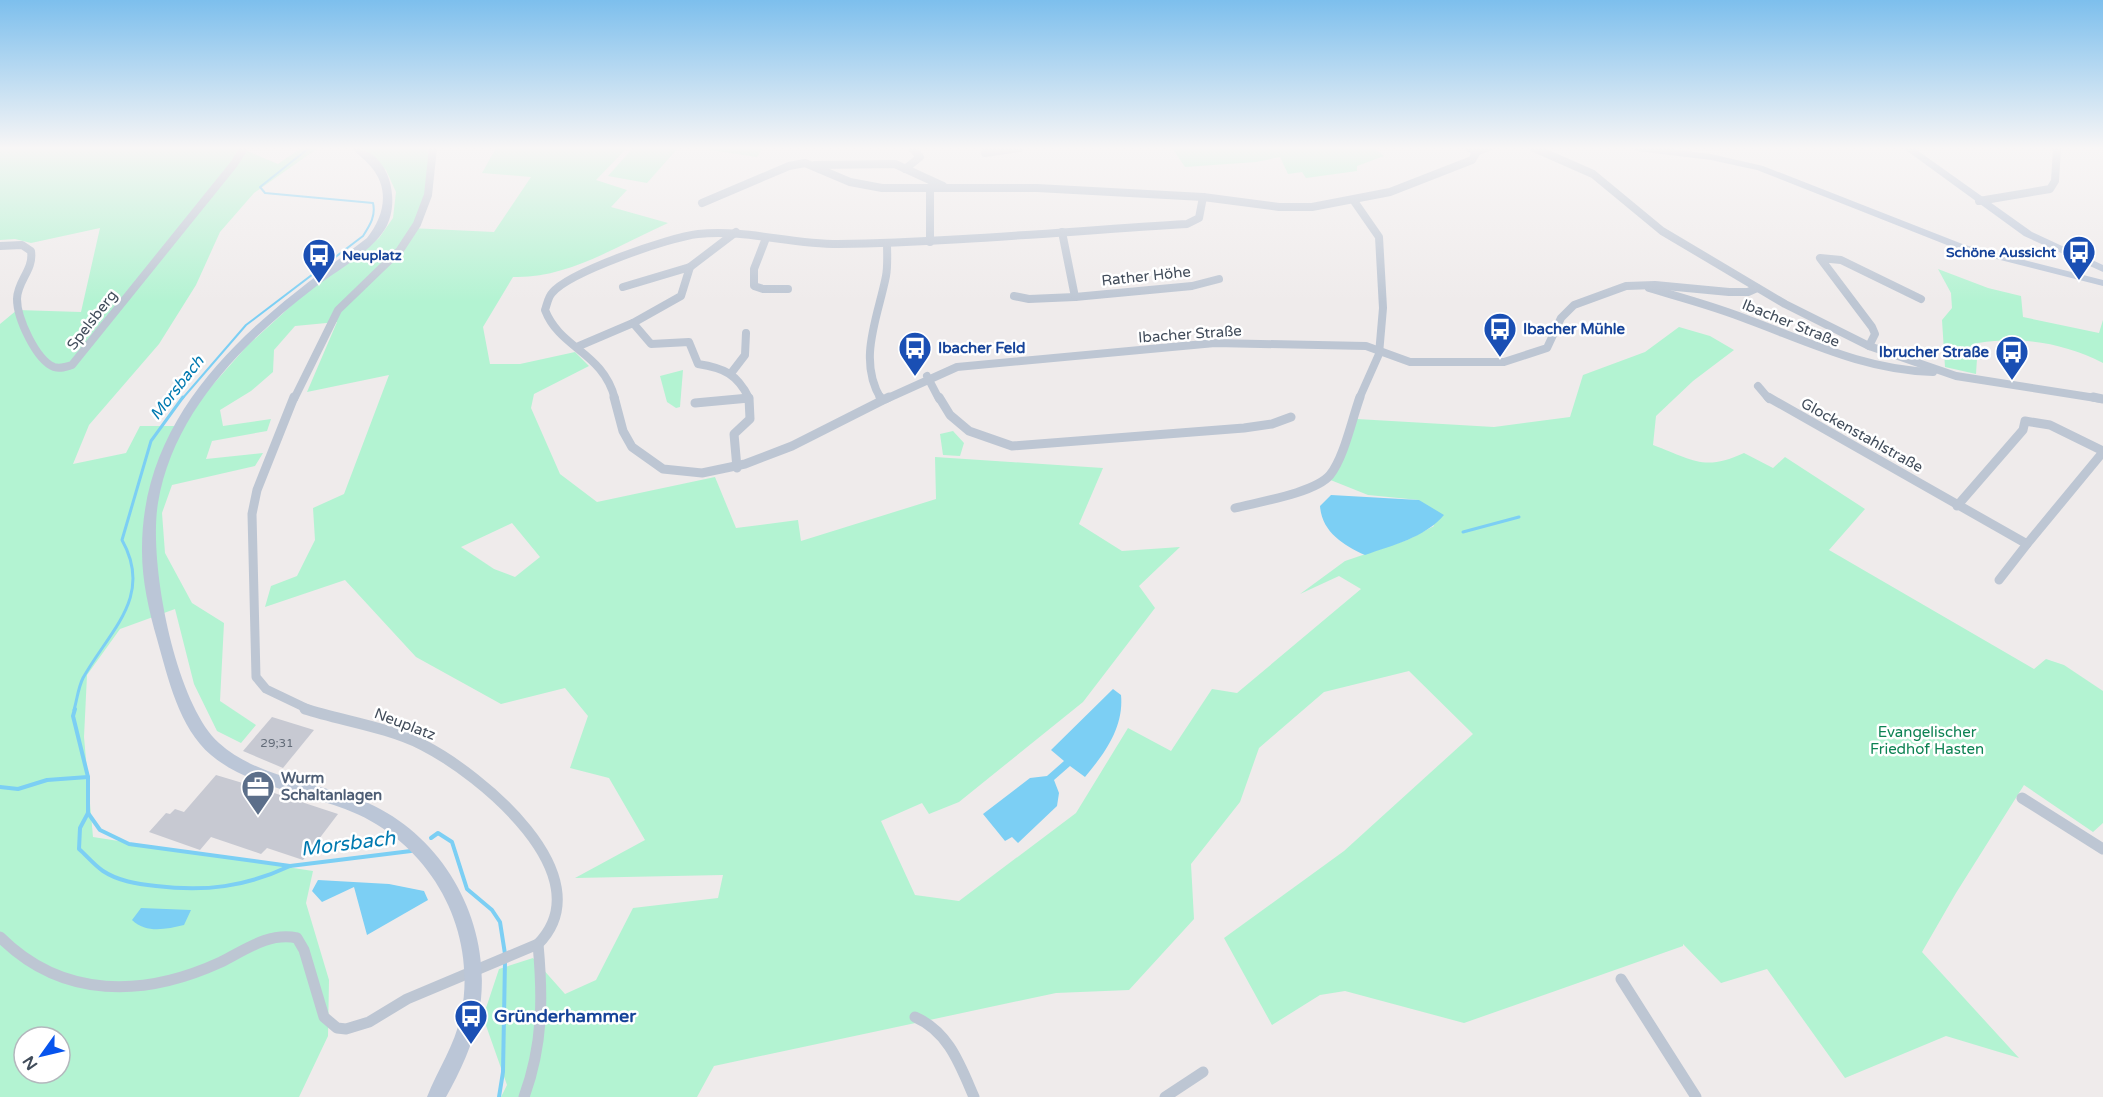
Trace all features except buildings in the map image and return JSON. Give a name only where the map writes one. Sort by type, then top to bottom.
[{"type":"main road","points":[[389,199],[383,226],[371,240],[275,315],[212,379],[174,430],[156,475],[148,507],[147,526],[160,626],[194,723],[219,754],[240,766],[384,819],[418,844],[442,872],[455,899],[468,941],[473,970],[473,987],[461,1045],[436,1097]]},
{"type":"main road","points":[[1839,199],[1961,247],[2103,283]]},
{"type":"main road","points":[[1977,199],[2036,239],[2103,269]]},
{"type":"street","name":"Spelsberg","points":[[0,246],[22,245],[31,251],[32,262],[17,300],[23,322],[42,360],[58,368],[72,365],[206,199]]},
{"type":"street","name":"Neuplatz","points":[[426,199],[418,226],[389,261],[347,297],[338,310],[291,404],[253,502],[256,677],[263,690],[294,705],[393,732],[436,752],[510,811],[531,832],[556,885],[557,914],[551,929],[538,944]]},
{"type":"street","points":[[702,203],[711,199]]},
{"type":"street","points":[[930,199],[930,242]]},
{"type":"street","name":"Ibacher Straße","points":[[1203,199],[1199,218],[1191,223],[930,242],[804,244],[736,232],[705,232],[682,237],[594,267],[562,283],[546,302],[547,319],[553,327],[579,346],[607,375],[622,433],[642,457],[670,469],[688,472],[737,468],[771,457],[927,376],[972,365],[1215,344],[1356,344],[1410,362],[1486,363],[1514,360],[1547,348],[1561,318],[1574,306],[1635,284],[1730,292],[1748,292],[1757,288]]},
{"type":"street","points":[[1220,199],[1290,208],[1359,199]]},
{"type":"street","points":[[1623,199],[1662,231],[1757,288],[1869,345],[1939,371],[2103,399]]},
{"type":"street","points":[[1979,201],[1990,199]]},
{"type":"street","points":[[1235,508],[1314,486],[1330,475],[1380,351],[1383,307],[1379,237],[1353,201]]},
{"type":"street","points":[[623,287],[690,267],[736,232]]},
{"type":"street","points":[[1062,232],[1076,297]]},
{"type":"street","points":[[766,238],[759,249],[752,280],[754,286],[763,289],[788,289]]},
{"type":"street","points":[[882,400],[874,391],[869,341],[886,273],[887,243]]},
{"type":"street","points":[[1869,345],[1875,334],[1872,327],[1820,258],[1841,260],[1921,299]]},
{"type":"street","points":[[579,346],[633,323],[681,296],[690,267]]},
{"type":"street","name":"Rather Höhe","points":[[1014,296],[1029,299],[1076,297],[1192,286],[1219,279]]},
{"type":"street","name":"Ibacher Straße","points":[[1635,284],[1733,314],[1838,357],[1884,368],[1917,372],[1939,371]]},
{"type":"street","points":[[633,323],[651,344],[689,342],[698,364],[725,368],[732,372],[743,385],[749,398],[750,418],[734,434],[737,468]]},
{"type":"street","points":[[732,372],[741,366],[747,347],[746,333]]},
{"type":"street","points":[[927,376],[944,409],[961,428],[985,440],[1012,446],[1244,428],[1272,424],[1292,417]]},
{"type":"street","name":"Glockenstahlstraße","points":[[1758,386],[1770,401],[2027,544]]},
{"type":"street","points":[[695,403],[749,398]]},
{"type":"street","points":[[1957,506],[2023,430],[2025,421],[2050,425],[2103,451],[1999,580]]},
{"type":"street","points":[[2022,798],[2103,849]]},
{"type":"street","points":[[0,938],[11,949],[37,966],[65,978],[97,987],[138,989],[171,982],[199,972],[271,937],[284,934],[297,938],[304,950],[324,1017],[337,1028],[346,1029],[369,1022],[407,999],[497,959],[538,944],[542,1045],[536,1068],[524,1097]]},
{"type":"street","points":[[1621,979],[1696,1097]]},
{"type":"street","points":[[915,1017],[925,1020],[947,1040],[974,1097]]},
{"type":"street","points":[[1165,1097],[1203,1072]]},
{"type":"green space","name":"Evangelischer Friedhof Hasten","points":[[0,199],[249,199],[220,232],[196,285],[159,344],[89,425],[73,464],[126,453],[140,426],[181,426],[186,415],[247,346],[303,295],[379,238],[393,218],[395,199],[427,199],[426,205],[410,228],[494,232],[516,199],[618,199],[611,207],[668,223],[573,267],[533,276],[513,277],[483,327],[490,364],[520,364],[575,352],[589,366],[534,394],[531,408],[560,474],[597,502],[715,477],[736,528],[798,520],[801,541],[936,499],[935,457],[1103,468],[1079,524],[1122,551],[1180,547],[1139,586],[1155,608],[1083,702],[959,802],[929,814],[922,803],[881,821],[915,895],[959,901],[1076,813],[1128,728],[1171,751],[1212,689],[1237,693],[1361,589],[1339,576],[1300,594],[1345,561],[1407,540],[1434,526],[1419,500],[1368,495],[1328,479],[1357,419],[1494,427],[1570,417],[1583,375],[1645,352],[1679,327],[1710,336],[1734,350],[1693,381],[1656,416],[1653,445],[1688,459],[1708,463],[1730,459],[1744,453],[1773,468],[1785,457],[1865,509],[1829,550],[2034,669],[2046,659],[2064,665],[2103,691],[2103,823],[2093,832],[2024,785],[1922,952],[2019,1058],[1946,1036],[1845,1078],[1767,969],[1721,983],[1683,944],[1683,946],[1464,1023],[1345,991],[1320,995],[1272,1025],[1224,938],[1344,851],[1473,734],[1409,671],[1324,692],[1259,748],[1240,802],[1191,864],[1194,919],[1129,990],[1056,993],[714,1066],[697,1097],[501,1097],[507,1085],[483,1017],[499,969],[533,958],[565,994],[596,980],[633,908],[718,898],[723,875],[575,878],[645,840],[609,778],[570,768],[588,716],[565,688],[501,704],[416,657],[345,580],[265,607],[271,586],[297,576],[315,540],[313,508],[344,494],[389,375],[307,392],[337,322],[295,326],[274,350],[273,372],[251,391],[220,410],[223,426],[271,419],[267,431],[212,441],[206,459],[263,453],[255,466],[172,485],[162,513],[165,553],[192,603],[224,623],[220,701],[256,725],[241,743],[217,731],[194,684],[175,609],[120,629],[87,675],[84,737],[93,837],[313,871],[306,903],[329,980],[328,1036],[299,1097],[0,1097],[0,324],[17,310],[81,312],[100,228],[31,243],[15,239],[0,240]],"holes":[[[512,523],[540,557],[515,577],[494,569],[461,547]]]},
{"type":"green space","points":[[1938,269],[1988,288],[2021,296],[2023,317],[2099,333],[2103,320],[2103,363],[2058,346],[2011,340],[1978,343],[1976,374],[1945,367],[1942,320],[1952,308],[1951,293]]},
{"type":"green space","points":[[683,370],[680,407],[676,408],[667,402],[660,376]]},
{"type":"green space","points":[[953,431],[964,443],[960,456],[943,455],[940,434]]},
{"type":"water","points":[[1331,495],[1419,500],[1444,515],[1418,535],[1365,555],[1342,542],[1325,523],[1320,506]]},
{"type":"water","points":[[1113,689],[1121,695],[1119,718],[1112,739],[1099,759],[1085,777],[1070,766],[1054,780],[1059,793],[1057,806],[1018,843],[1012,837],[1005,841],[983,814],[1030,778],[1047,776],[1064,761],[1051,750]]},
{"type":"water","points":[[318,880],[389,884],[424,891],[428,900],[367,935],[354,887],[322,902],[312,891]]},
{"type":"water","points":[[141,908],[191,910],[184,925],[150,929],[132,920]]},
{"type":"waterway","name":"Morsbach","points":[[182,399],[246,325],[363,236],[373,216],[373,203],[332,199]]},
{"type":"waterway","name":"Morsbach","points":[[74,710],[83,678],[115,629],[131,596],[133,579],[131,560],[122,540],[151,441],[183,397]]},
{"type":"waterway","points":[[1463,532],[1519,517]]},
{"type":"waterway","name":"Morsbach","points":[[75,709],[73,716],[88,777]]},
{"type":"waterway","points":[[0,787],[18,789],[47,780],[88,777]]},
{"type":"waterway","name":"Morsbach","points":[[88,777],[88,813]]},
{"type":"waterway","name":"Morsbach","points":[[88,813],[100,830],[129,844],[290,866]]},
{"type":"waterway","name":"Morsbach","points":[[88,813],[80,828],[79,849],[100,869],[121,880],[174,888],[208,888],[257,879],[290,866]]},
{"type":"waterway","name":"Morsbach","points":[[431,838],[438,833],[452,842],[467,889],[492,910],[500,922],[505,954]]},
{"type":"waterway","name":"Morsbach","points":[[290,866],[411,851]]},
{"type":"waterway","name":"Morsbach","points":[[499,1097],[503,1072],[505,961]]},
{"type":"place","name":"Schöne Aussicht","points":[[2079,281]]},
{"type":"place","name":"Neuplatz","points":[[319,284]]},
{"type":"place","name":"Ibacher Mühle","points":[[1500,358]]},
{"type":"place","name":"Ibacher Feld","points":[[915,377]]},
{"type":"place","name":"Ibrucher Straße","points":[[2012,381]]},
{"type":"place","name":"Wurm Schaltanlagen","points":[[258,816]]},
{"type":"place","name":"Gründerhammer","points":[[471,1045]]}]
